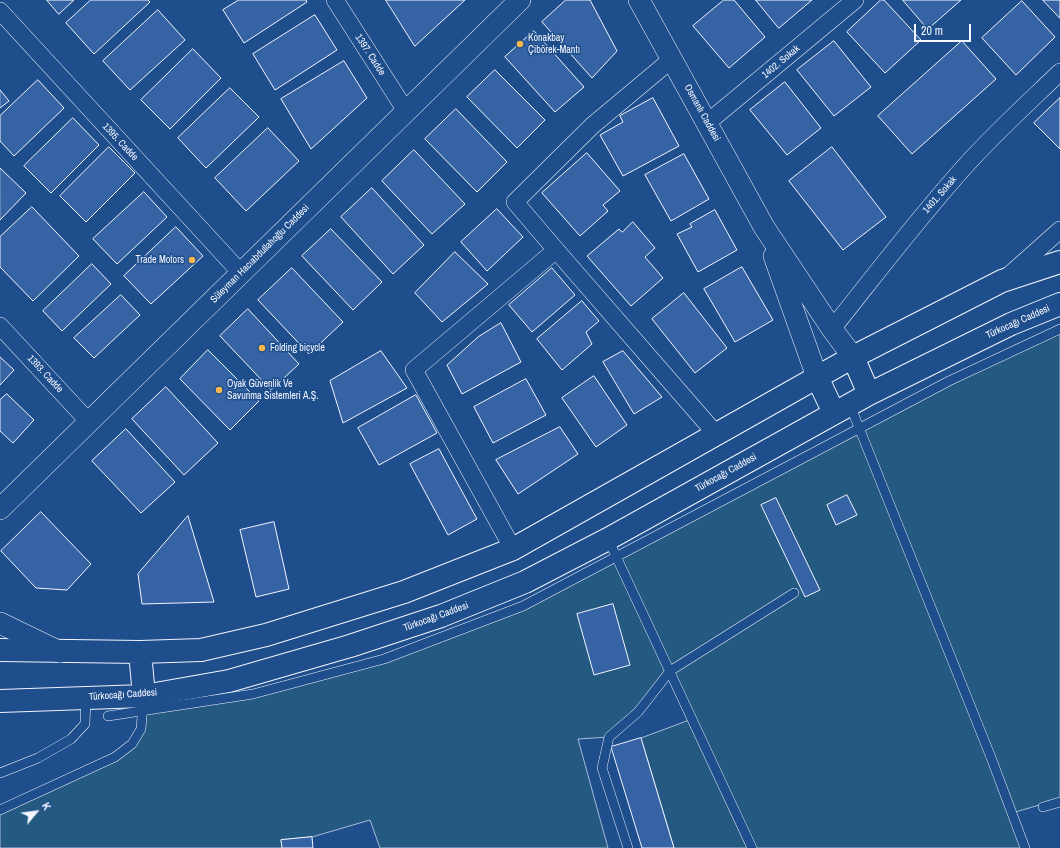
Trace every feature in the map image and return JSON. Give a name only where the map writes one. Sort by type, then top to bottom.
[{"type":"main road","points":[[0,650],[140,652],[201,650],[266,635],[404,592],[513,549],[853,357],[1002,281],[1060,262]]},
{"type":"main road","name":"Türkocağı Caddesi","points":[[0,701],[86,698],[144,704],[350,646],[441,616],[612,548],[869,394],[1011,324],[1060,304]]},
{"type":"main road","points":[[853,357],[869,394]]},
{"type":"main road","points":[[817,377],[842,409]]},
{"type":"main road","points":[[140,652],[144,704]]},
{"type":"street","name":"1397. Cadde","points":[[335,0],[406,111]]},
{"type":"street","name":"Süleyman Hacıabdullahoğlu Caddesi","points":[[0,509],[520,0]]},
{"type":"street","name":"Osmanlı Caddesi","points":[[639,0],[764,227],[832,329],[853,357]]},
{"type":"street","name":"1402. Sokak","points":[[707,123],[855,0]]},
{"type":"street","name":"1395. Cadde","points":[[0,11],[241,273]]},
{"type":"street","points":[[672,59],[593,125],[515,202],[716,434]]},
{"type":"street","name":"1401. Sokak","points":[[832,329],[967,164],[1060,72]]},
{"type":"street","name":"Osmanlı Caddesi","points":[[764,227],[817,377]]},
{"type":"street","points":[[1002,281],[1060,230]]},
{"type":"street","points":[[513,549],[414,370],[556,250]]},
{"type":"street","name":"1393. Cadde","points":[[0,326],[89,422]]},
{"type":"street","points":[[0,623],[61,652]]},
{"type":"lane","points":[[752,848],[612,548],[860,429],[949,381],[1060,329]]},
{"type":"lane","points":[[842,409],[860,429],[989,753],[1025,848]]},
{"type":"lane","points":[[628,848],[602,768],[608,737],[638,712],[670,671],[794,594]]},
{"type":"lane","points":[[0,773],[38,758],[71,739],[85,724],[86,698]]},
{"type":"lane","points":[[0,810],[115,757],[132,744],[141,729],[144,704],[108,716]]},
{"type":"lane","points":[[1043,807],[1060,802]]},
{"type":"shaded area","points":[[1060,330],[1060,799],[1012,813],[1025,848],[674,848],[641,738],[692,719],[670,671],[638,712],[609,737],[578,739],[608,848],[380,848],[370,820],[312,837],[281,840],[282,848],[0,848],[0,810],[133,744],[143,711],[253,694],[384,659],[523,606],[859,429]]},
{"type":"building","points":[[47,0],[74,0],[59,14]]},
{"type":"building","points":[[91,0],[148,0],[150,2],[94,54],[66,23]]},
{"type":"building","points":[[239,0],[306,0],[307,2],[244,43],[223,10]]},
{"type":"building","points":[[386,0],[465,0],[415,46]]},
{"type":"building","points":[[566,0],[590,0],[617,51],[592,78],[542,22]]},
{"type":"building","points":[[724,0],[734,0],[765,37],[729,68],[693,26]]},
{"type":"building","points":[[756,0],[812,0],[779,28]]},
{"type":"building","points":[[881,0],[884,0],[921,40],[885,73],[847,32]]},
{"type":"building","points":[[903,0],[961,0],[928,29]]},
{"type":"building","points":[[1043,0],[1060,0],[1060,18]]},
{"type":"building","points":[[1022,1],[1055,37],[1016,75],[982,38]]},
{"type":"building","points":[[158,10],[185,40],[130,90],[103,61]]},
{"type":"building","points":[[315,15],[337,50],[275,90],[253,54]]},
{"type":"building","points":[[534,31],[584,87],[555,112],[505,57]]},
{"type":"building","points":[[834,41],[871,87],[834,116],[797,70]]},
{"type":"building","points":[[962,41],[996,79],[912,154],[878,116]]},
{"type":"building","points":[[193,49],[221,78],[170,129],[141,100]]},
{"type":"building","points":[[344,61],[367,98],[311,149],[281,99]]},
{"type":"building","points":[[495,70],[545,120],[517,148],[467,97]]},
{"type":"building","points":[[38,80],[64,108],[14,156],[0,141],[0,116]]},
{"type":"building","points":[[785,82],[821,128],[787,155],[750,110]]},
{"type":"building","points":[[230,88],[259,117],[206,168],[178,138]]},
{"type":"building","points":[[0,90],[9,101],[0,108]]},
{"type":"building","points":[[653,98],[679,146],[623,176],[600,135],[623,122],[620,116]]},
{"type":"building","points":[[1060,98],[1060,149],[1034,123]]},
{"type":"building","points":[[456,109],[507,162],[477,192],[425,139]]},
{"type":"building","points":[[73,118],[99,145],[51,193],[24,166]]},
{"type":"building","points":[[268,128],[299,161],[246,211],[215,178]]},
{"type":"building","points":[[109,147],[135,173],[86,222],[60,196]]},
{"type":"building","points":[[832,147],[886,217],[843,250],[789,181]]},
{"type":"building","points":[[414,150],[465,204],[432,234],[382,181]]},
{"type":"building","points":[[587,153],[620,191],[603,205],[608,211],[580,236],[542,193]]},
{"type":"building","points":[[684,154],[709,199],[671,221],[645,175]]},
{"type":"building","points":[[0,168],[26,193],[0,220]]},
{"type":"building","points":[[372,188],[424,245],[393,274],[341,217]]},
{"type":"building","points":[[144,192],[167,217],[117,264],[93,239]]},
{"type":"building","points":[[32,207],[79,256],[33,301],[0,267],[0,237]]},
{"type":"building","points":[[497,209],[523,237],[487,271],[461,242]]},
{"type":"building","points":[[715,210],[737,250],[698,272],[677,234],[692,227],[690,224]]},
{"type":"building","points":[[633,222],[655,248],[645,257],[663,278],[631,306],[587,256],[619,229],[622,232]]},
{"type":"building","points":[[176,227],[203,256],[151,304],[124,276]]},
{"type":"building","points":[[331,229],[382,282],[353,310],[302,256]]},
{"type":"building","points":[[455,252],[488,284],[442,322],[415,293]]},
{"type":"building","points":[[92,264],[111,284],[62,331],[43,311]]},
{"type":"building","points":[[742,267],[773,320],[735,342],[704,289]]},
{"type":"building","points":[[292,268],[343,322],[309,354],[258,300]]},
{"type":"building","points":[[552,268],[575,295],[532,332],[509,305]]},
{"type":"building","points":[[684,293],[727,348],[695,373],[652,319]]},
{"type":"building","points":[[121,295],[140,315],[94,358],[74,338]]},
{"type":"building","points":[[582,301],[599,321],[586,332],[592,344],[562,370],[537,339]]},
{"type":"building","points":[[248,309],[299,364],[271,390],[220,336]]},
{"type":"building","points":[[501,323],[521,362],[462,394],[447,365],[478,337]]},
{"type":"building","name":"Oyak Güvenlik Ve Savunma Sistemleri A.Ş.","points":[[208,350],[259,401],[230,430],[180,379]]},
{"type":"building","points":[[381,351],[407,388],[343,423],[330,381]]},
{"type":"building","points":[[623,351],[662,397],[634,414],[603,362]]},
{"type":"building","points":[[0,357],[14,370],[0,385]]},
{"type":"building","points":[[594,376],[627,425],[596,447],[562,398]]},
{"type":"building","points":[[526,379],[546,415],[493,443],[474,407]]},
{"type":"building","points":[[166,387],[218,443],[184,475],[132,419]]},
{"type":"building","points":[[7,394],[34,420],[13,443],[0,431],[0,400]]},
{"type":"building","points":[[416,395],[437,433],[379,465],[358,428]]},
{"type":"building","points":[[560,427],[578,454],[518,494],[496,460]]},
{"type":"building","points":[[126,429],[175,482],[141,513],[92,461]]},
{"type":"building","points":[[439,449],[477,519],[448,535],[410,464]]},
{"type":"building","points":[[847,495],[857,515],[836,525],[827,505]]},
{"type":"building","points":[[776,498],[820,590],[805,597],[761,505]]},
{"type":"building","points":[[41,512],[91,564],[67,590],[36,588],[1,551]]},
{"type":"building","points":[[188,516],[214,602],[142,604],[138,574]]},
{"type":"building","points":[[274,522],[289,589],[256,597],[240,530]]},
{"type":"building","points":[[613,604],[630,665],[594,675],[577,614]]},
{"type":"building","points":[[641,738],[674,848],[642,848],[611,747]]},
{"type":"building","points":[[312,837],[313,848],[282,848],[281,840]]},
{"type":"place","name":"Konakbay Çibörek-Mantı","points":[[520,44]]},
{"type":"place","name":"Trade Motors","points":[[192,260]]},
{"type":"place","name":"Folding bicycle","points":[[262,348]]},
{"type":"place","name":"Oyak Güvenlik Ve Savunma Sistemleri A.Ş.","points":[[219,390]]}]
